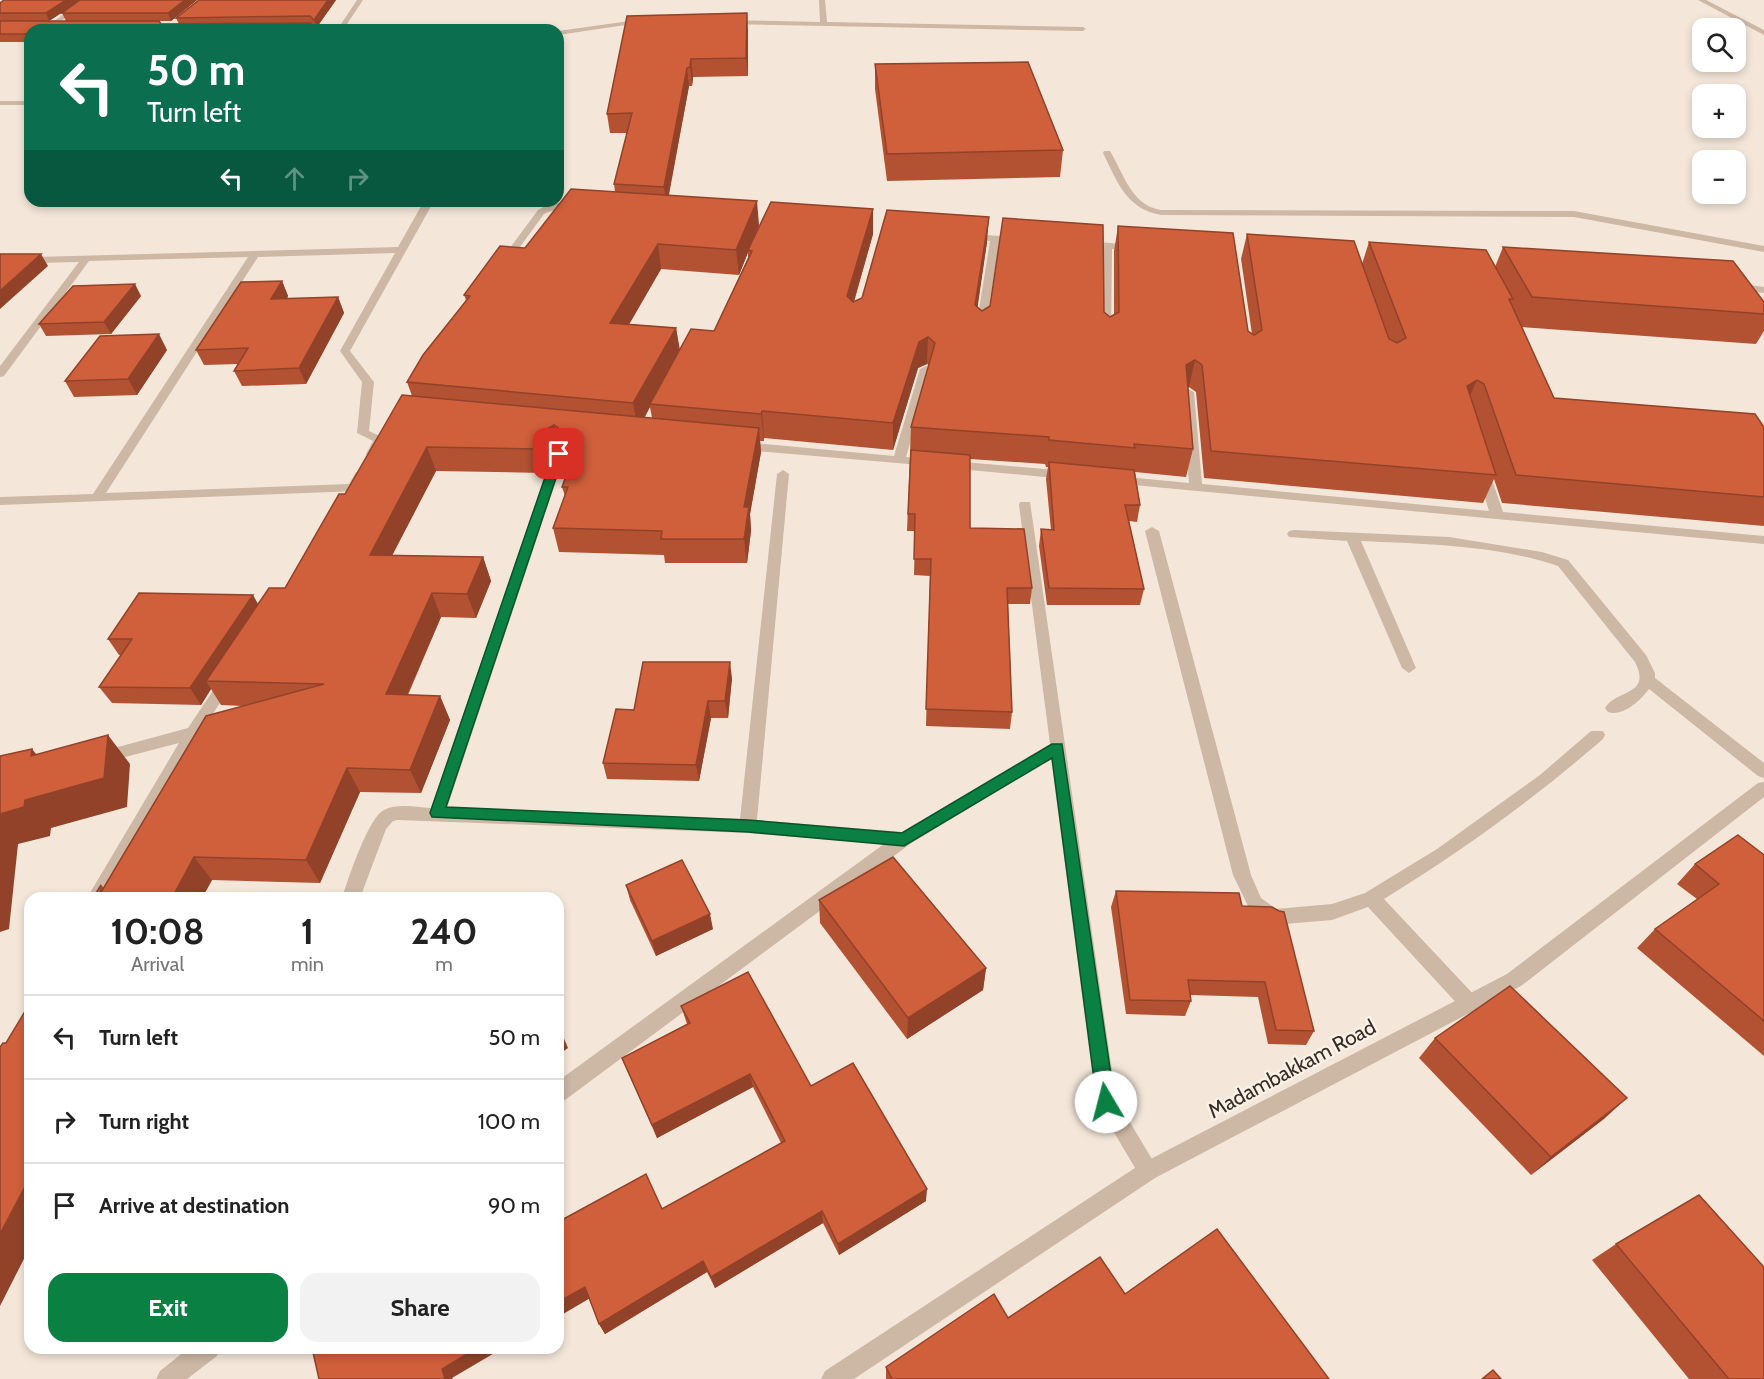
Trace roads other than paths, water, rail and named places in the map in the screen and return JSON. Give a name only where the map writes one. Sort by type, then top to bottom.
[{"type":"street","points":[[53,24],[88,0]]},
{"type":"street","points":[[344,24],[360,0]]},
{"type":"street","points":[[822,0],[824,24]]},
{"type":"street","points":[[1701,0],[1764,33]]},
{"type":"street","points":[[564,32],[621,22],[651,21]]},
{"type":"street","points":[[720,22],[1083,29]]},
{"type":"street","points":[[0,103],[24,103]]},
{"type":"street","points":[[1107,153],[1133,200],[1143,208],[1156,212],[1178,214],[1574,214],[1764,249]]},
{"type":"street","points":[[564,205],[595,207]]},
{"type":"street","points":[[341,507],[380,439],[363,433],[368,381],[345,351],[426,207]]},
{"type":"street","points":[[493,278],[540,212],[549,207]]},
{"type":"street","points":[[961,236],[1029,241]]},
{"type":"street","points":[[981,333],[995,239]]},
{"type":"street","points":[[1073,244],[1152,249]]},
{"type":"street","points":[[1107,246],[1107,338]]},
{"type":"street","points":[[0,261],[403,250]]},
{"type":"street","points":[[98,496],[254,255]]},
{"type":"street","points":[[0,374],[86,259]]},
{"type":"street","points":[[1718,284],[1764,290]]},
{"type":"street","points":[[899,460],[926,369]]},
{"type":"street","points":[[1188,392],[1196,488]]},
{"type":"street","points":[[736,445],[1077,476]]},
{"type":"street","points":[[437,813],[559,454]]},
{"type":"street","points":[[1480,463],[1497,514]]},
{"type":"street","points":[[748,826],[783,474]]},
{"type":"street","points":[[1100,479],[1764,540]]},
{"type":"street","points":[[0,501],[353,488]]},
{"type":"street","points":[[1025,505],[1106,1102],[1148,1171]]},
{"type":"street","points":[[1152,531],[1242,875],[1255,903],[1273,917],[1332,912],[1371,898],[1443,854],[1546,779],[1598,735]]},
{"type":"street","points":[[1294,534],[1449,541],[1515,550],[1563,563],[1641,659],[1648,673],[1648,680],[1635,697],[1613,708]]},
{"type":"street","points":[[1352,536],[1409,668]]},
{"type":"street","points":[[100,892],[193,733],[238,664]]},
{"type":"street","points":[[1648,680],[1764,772]]},
{"type":"street","points":[[91,760],[193,733]]},
{"type":"street","points":[[564,1089],[904,839],[1057,747]]},
{"type":"street","name":"Madambakkam Road","points":[[833,1379],[1148,1171],[1514,980],[1764,788]]},
{"type":"street","points":[[353,892],[379,825],[388,815],[416,811],[748,826],[904,839]]},
{"type":"street","points":[[1371,898],[1469,1003]]},
{"type":"street","points":[[168,1379],[201,1354]]}]
